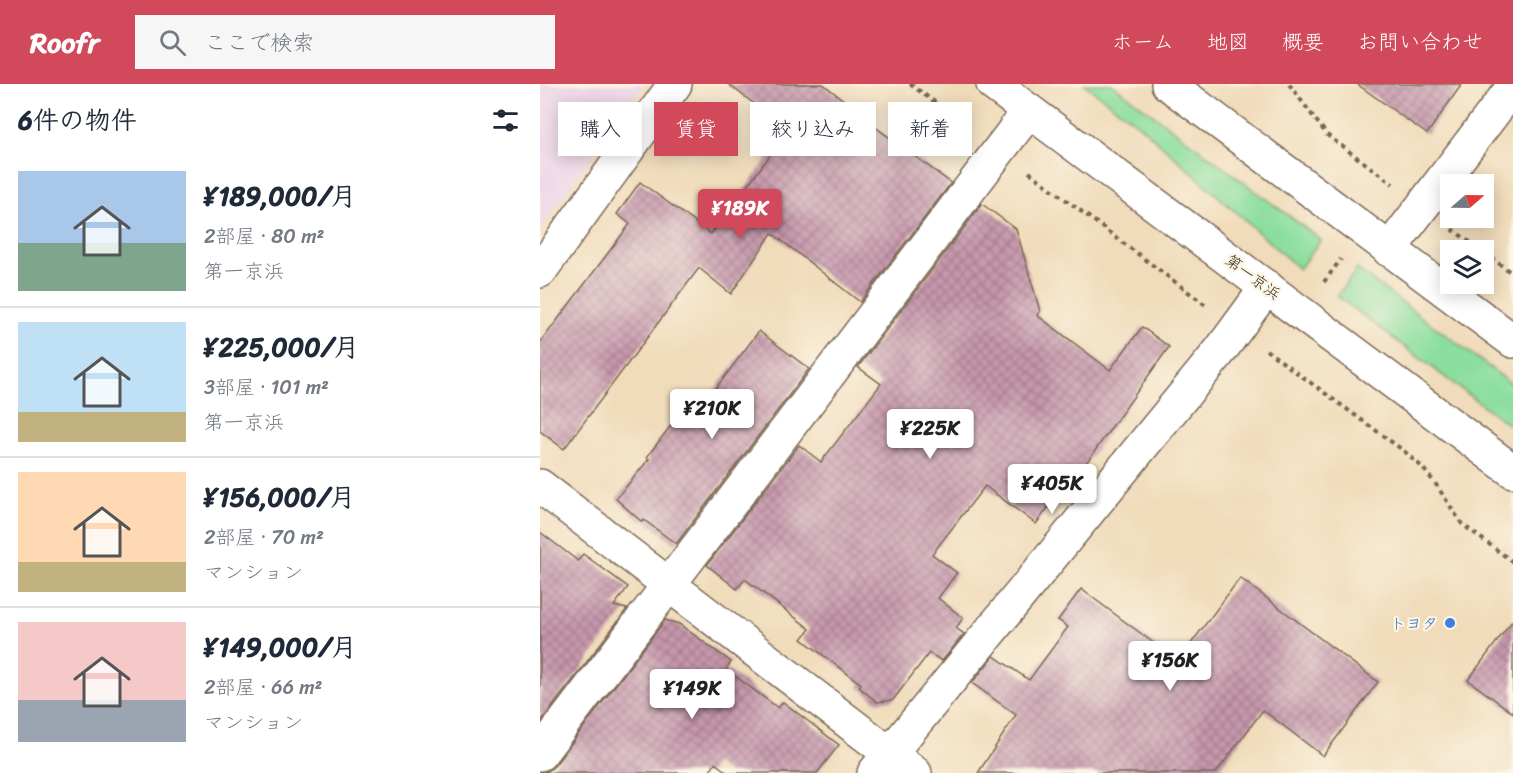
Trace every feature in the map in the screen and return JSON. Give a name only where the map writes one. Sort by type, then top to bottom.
[{"type":"main road","points":[[540,271],[675,84]]},
{"type":"main road","name":"第一京浜","points":[[993,84],[1513,471]]},
{"type":"main road","points":[[1168,84],[1513,341]]},
{"type":"main road","points":[[1389,250],[1513,87]]},
{"type":"main road","points":[[540,754],[1029,111]]},
{"type":"main road","points":[[540,486],[669,586],[893,767],[1267,287]]},
{"type":"path","points":[[1289,84],[1327,135],[1467,240]]},
{"type":"path","points":[[1271,353],[1363,230]]},
{"type":"path","points":[[1494,260],[1513,274]]},
{"type":"shaded area","points":[[540,84],[644,84],[631,102],[558,102],[558,156],[592,156],[540,229]]},
{"type":"green space","points":[[1084,84],[1112,84],[1321,240],[1299,269],[1139,125]]},
{"type":"green space","points":[[1357,269],[1513,385],[1513,428],[1337,296]]},
{"type":"building","points":[[728,84],[823,84],[846,102],[752,102]]},
{"type":"building","points":[[1357,84],[1462,84],[1427,134]]},
{"type":"building","points":[[876,128],[888,136],[888,156],[914,156],[951,183],[860,302],[772,233],[731,294],[699,268],[564,449],[540,431],[540,343],[630,224],[617,214],[640,182],[711,234],[770,156],[876,156]]},
{"type":"building","points":[[982,204],[1016,229],[1040,311],[1037,315],[1110,370],[1142,327],[1169,347],[1069,487],[1065,485],[1036,524],[985,486],[932,554],[957,573],[938,598],[963,618],[956,628],[964,634],[942,661],[929,653],[893,700],[877,702],[859,687],[861,684],[802,639],[810,629],[745,579],[737,589],[707,565],[799,445],[821,462],[881,384],[858,367]]},
{"type":"building","points":[[759,331],[809,369],[676,544],[644,520],[642,522],[616,499],[649,459],[647,457],[678,416],[689,424]]},
{"type":"building","points":[[540,532],[578,561],[583,554],[628,587],[614,606],[627,609],[540,723]]},
{"type":"building","points":[[1240,578],[1378,682],[1323,756],[1263,710],[1216,773],[978,773],[1016,715],[972,683],[994,656],[1029,680],[1068,627],[1058,620],[1081,589],[1178,661]]},
{"type":"building","points":[[665,620],[679,624],[731,662],[726,669],[778,708],[783,702],[839,745],[817,773],[728,773],[715,763],[709,773],[540,773],[548,771],[555,765]]},
{"type":"building","points":[[1513,620],[1513,713],[1468,680]]},
{"type":"place","name":"トヨタ","points":[[1450,623]]}]
